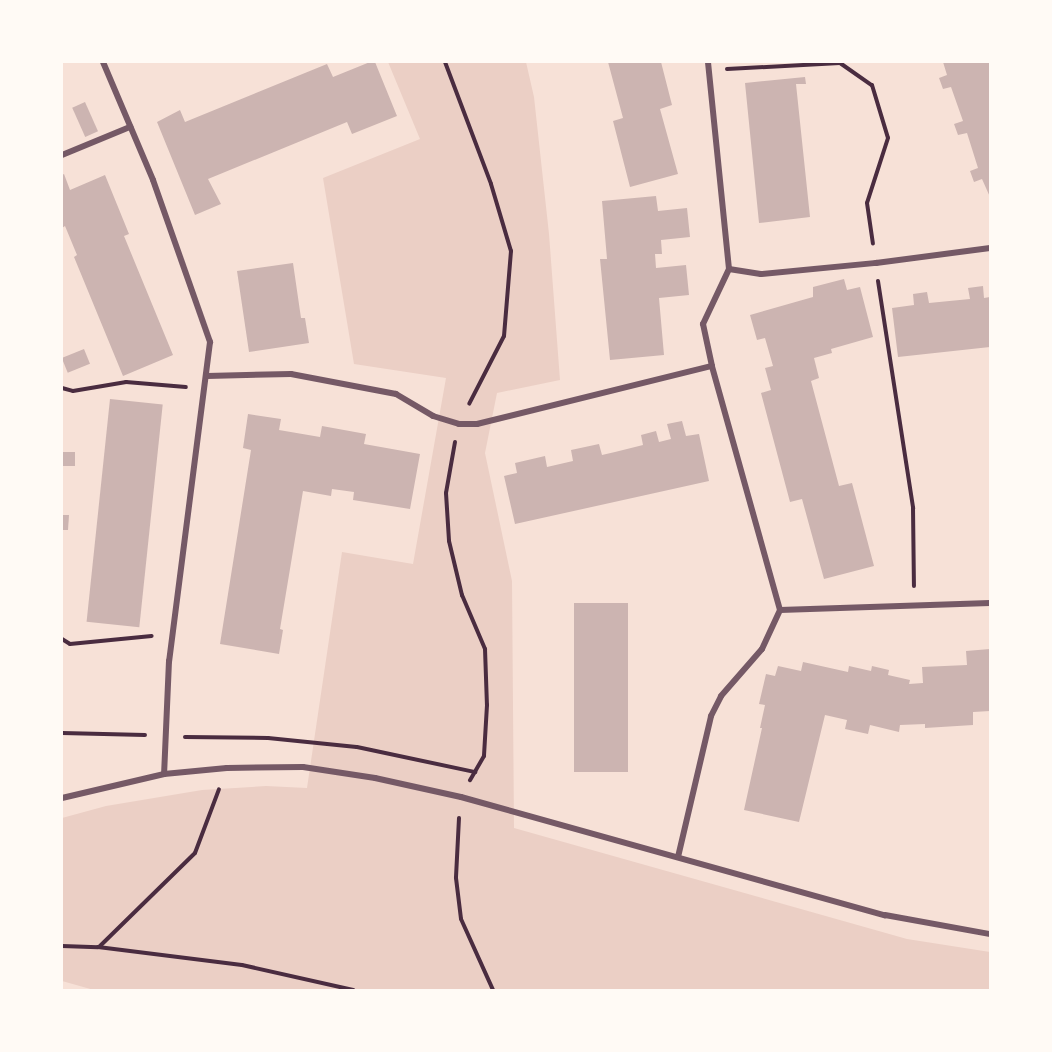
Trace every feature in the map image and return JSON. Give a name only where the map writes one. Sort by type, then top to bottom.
[{"type":"street","points":[[104,62],[153,180],[210,342],[169,660],[165,774]]},
{"type":"street","points":[[678,857],[711,716],[721,696],[762,649],[780,610],[712,366],[703,324],[729,269],[708,62]]},
{"type":"street","points":[[62,154],[130,127]]},
{"type":"street","points":[[729,269],[761,274],[876,263],[990,248]]},
{"type":"street","points":[[207,376],[291,374],[396,394],[433,416],[459,424],[477,424],[712,366]]},
{"type":"street","points":[[780,610],[990,603]]},
{"type":"street","points":[[62,798],[165,774],[227,768],[303,767],[375,778],[461,797],[885,915],[990,934]]},
{"type":"path","points":[[445,62],[491,184],[511,251],[504,336],[459,424],[446,493],[449,541],[462,595],[485,649],[487,705],[484,756],[461,797],[456,878],[461,919],[493,990]]},
{"type":"path","points":[[62,388],[74,391],[126,382],[205,388]]},
{"type":"path","points":[[62,639],[70,644],[174,634]]},
{"type":"path","points":[[98,947],[195,853],[227,768]]},
{"type":"path","points":[[62,946],[98,947],[242,965],[353,990]]},
{"type":"shaded area","points":[[388,62],[526,62],[534,97],[549,234],[560,380],[497,393],[485,453],[512,581],[514,828],[907,939],[990,952],[990,990],[94,990],[62,981],[62,818],[106,806],[202,790],[266,786],[307,788],[342,552],[413,564],[446,378],[354,364],[323,178],[420,139]]},
{"type":"building","points":[[375,62],[397,116],[352,134],[347,122],[208,179],[221,204],[195,215],[157,122],[180,110],[185,122],[327,64],[333,77]]},
{"type":"building","points":[[608,62],[661,62],[672,105],[660,109],[678,174],[630,187],[613,121],[623,118]]},
{"type":"building","points":[[943,62],[990,62],[990,197],[982,179],[974,182],[970,171],[978,168],[967,133],[958,135],[954,124],[963,121],[951,87],[943,89],[939,78],[947,75]]},
{"type":"building","points":[[805,77],[806,84],[796,84],[810,217],[759,223],[745,83]]},
{"type":"building","points":[[85,102],[98,131],[85,137],[72,108]]},
{"type":"building","points":[[64,174],[70,190],[105,175],[129,234],[124,236],[173,355],[123,376],[74,257],[77,255],[65,226],[62,228],[62,175]]},
{"type":"building","points":[[656,196],[658,211],[687,208],[690,237],[661,240],[662,254],[655,254],[656,268],[686,265],[689,295],[659,298],[664,355],[610,360],[600,259],[607,259],[602,201]]},
{"type":"building","points":[[293,263],[301,318],[305,318],[309,343],[249,352],[237,271]]},
{"type":"building","points":[[844,279],[847,290],[860,287],[873,337],[831,349],[832,353],[814,358],[819,378],[811,381],[839,486],[852,483],[874,566],[824,579],[802,499],[790,502],[761,393],[771,390],[765,368],[773,366],[765,338],[757,340],[750,315],[813,297],[813,287]]},
{"type":"building","points":[[983,286],[984,298],[990,297],[990,347],[898,357],[892,308],[914,305],[913,294],[927,292],[929,303],[970,299],[968,288]]},
{"type":"building","points":[[84,349],[90,364],[68,373],[62,358]]},
{"type":"building","points":[[110,399],[163,405],[139,627],[87,622]]},
{"type":"building","points":[[248,414],[281,419],[279,430],[320,437],[322,426],[366,434],[364,444],[420,454],[410,509],[353,500],[354,492],[332,489],[331,496],[303,491],[280,629],[283,630],[279,654],[220,644],[251,450],[243,448]]},
{"type":"building","points":[[682,421],[686,436],[699,434],[709,481],[515,524],[504,476],[517,473],[515,463],[545,456],[547,467],[573,461],[571,450],[599,444],[602,455],[643,445],[641,435],[656,431],[659,442],[671,439],[667,424]]},
{"type":"building","points":[[62,452],[75,452],[75,466],[62,466]]},
{"type":"building","points":[[62,515],[69,515],[68,530],[62,530]]},
{"type":"building","points":[[574,603],[628,603],[628,772],[574,772]]},
{"type":"building","points":[[990,649],[990,711],[973,712],[973,725],[925,728],[925,724],[900,725],[899,732],[870,725],[868,734],[845,729],[847,720],[825,715],[799,822],[744,810],[762,728],[760,728],[765,705],[759,704],[766,674],[775,676],[778,666],[801,671],[803,662],[848,672],[849,666],[871,671],[872,666],[889,670],[888,675],[910,680],[909,684],[923,683],[922,667],[967,665],[966,651]]}]
